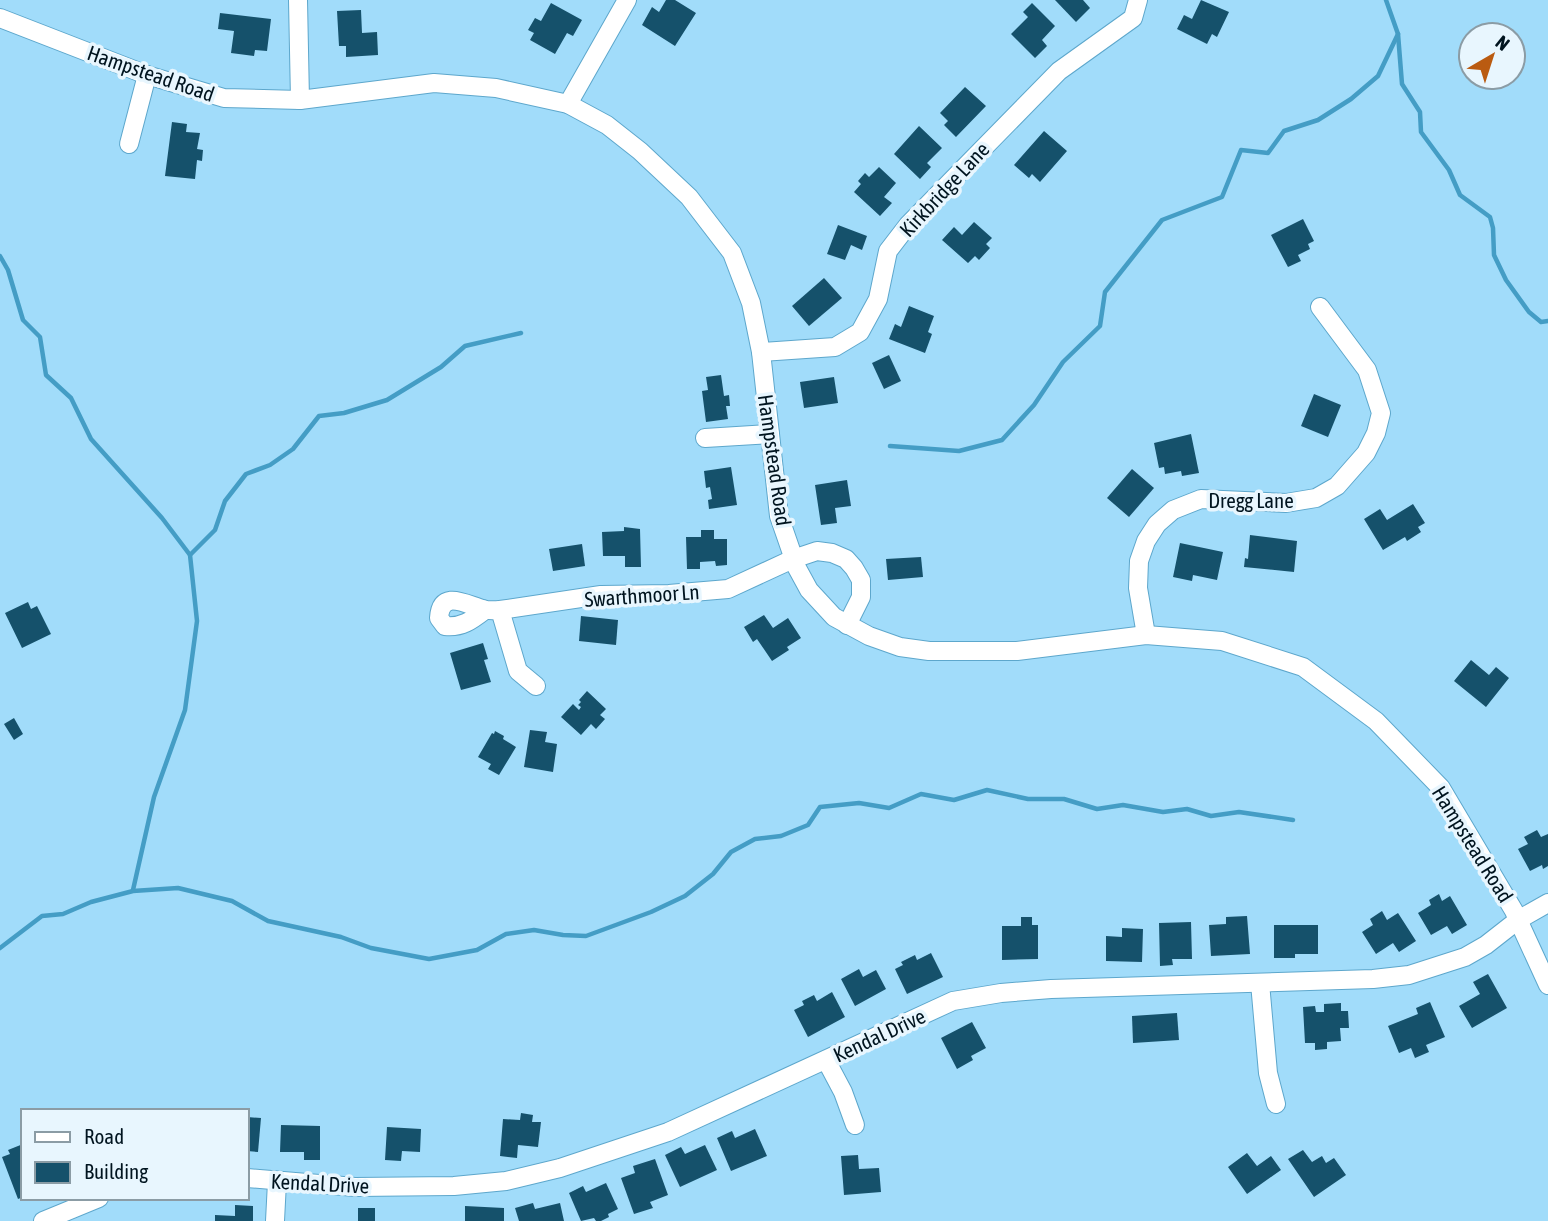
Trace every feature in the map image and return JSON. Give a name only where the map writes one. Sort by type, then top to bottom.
[{"type":"street","points":[[298,0],[300,100]]},
{"type":"street","points":[[568,104],[627,0]]},
{"type":"street","name":"Kirkbridge Lane","points":[[761,352],[835,347],[860,332],[878,299],[888,251],[908,225],[1059,71],[1133,18],[1138,0]]},
{"type":"street","name":"Hampstead Road","points":[[0,18],[146,75],[224,98],[300,100],[434,83],[496,88],[568,104],[607,125],[640,151],[689,197],[732,253],[751,303],[761,352],[779,516],[793,559],[809,590],[834,617],[869,636],[900,647],[929,651],[1017,651],[1146,635],[1222,641],[1303,667],[1376,720],[1441,788],[1518,920],[1548,985]]},
{"type":"street","points":[[129,144],[146,75]]},
{"type":"street","name":"Dregg Lane","points":[[1146,635],[1138,587],[1139,561],[1146,541],[1157,524],[1173,510],[1201,499],[1286,503],[1316,498],[1337,486],[1366,453],[1376,433],[1381,413],[1367,370],[1320,307]]},
{"type":"street","points":[[705,438],[770,434]]},
{"type":"street","name":"Swarthmoor Ln","points":[[536,686],[518,671],[493,610],[601,595],[669,594],[728,589],[817,551],[846,559],[861,580],[861,597],[846,625]]},
{"type":"street","name":"Kendal Drive","points":[[248,1178],[355,1187],[454,1186],[506,1181],[560,1168],[668,1132],[953,1001],[1001,993],[1051,989],[1373,979],[1409,975],[1465,957],[1486,945],[1518,920],[1548,904]]},
{"type":"street","points":[[1260,983],[1269,1073],[1276,1104]]},
{"type":"street","points":[[826,1060],[843,1092],[855,1125]]},
{"type":"street","points":[[275,1221],[277,1182]]},
{"type":"street","points":[[43,1221],[94,1200]]},
{"type":"building","points":[[666,0],[675,0],[696,13],[675,46],[642,25],[652,7],[659,12]]},
{"type":"building","points":[[1055,0],[1083,0],[1090,8],[1076,22]]},
{"type":"building","points":[[1201,0],[1229,12],[1217,37],[1212,34],[1207,44],[1177,29],[1184,15],[1192,19]]},
{"type":"building","points":[[551,3],[582,20],[573,36],[567,33],[555,54],[530,40],[534,33],[528,30],[535,18],[541,21]]},
{"type":"building","points":[[1032,3],[1055,26],[1042,40],[1047,46],[1035,58],[1011,34],[1028,17],[1023,12]]},
{"type":"building","points":[[361,10],[362,33],[377,32],[378,55],[346,57],[346,46],[339,46],[337,11]]},
{"type":"building","points":[[220,13],[271,19],[267,51],[255,50],[254,56],[231,53],[234,31],[218,29]]},
{"type":"building","points":[[965,87],[986,106],[956,137],[944,125],[948,121],[940,113]]},
{"type":"building","points":[[172,122],[187,124],[186,132],[200,133],[197,149],[203,150],[202,161],[197,160],[195,179],[165,176]]},
{"type":"building","points":[[919,126],[942,148],[927,163],[931,167],[920,179],[894,154]]},
{"type":"building","points":[[1044,131],[1067,151],[1040,182],[1032,174],[1029,178],[1014,165]]},
{"type":"building","points":[[879,167],[896,183],[884,197],[892,203],[880,216],[854,192],[865,173],[869,177]]},
{"type":"building","points":[[1303,219],[1314,241],[1308,244],[1310,249],[1298,255],[1301,261],[1288,267],[1271,235]]},
{"type":"building","points":[[974,222],[992,238],[986,244],[990,248],[979,260],[975,256],[968,263],[942,240],[954,227],[962,235]]},
{"type":"building","points":[[838,225],[867,236],[862,250],[851,245],[845,260],[827,254]]},
{"type":"building","points":[[824,278],[842,298],[809,326],[792,306]]},
{"type":"building","points":[[909,306],[934,316],[928,332],[932,334],[925,353],[889,339],[895,324],[901,327]]},
{"type":"building","points":[[889,355],[901,381],[884,389],[872,363]]},
{"type":"building","points":[[721,375],[724,396],[729,395],[730,406],[726,406],[728,419],[706,422],[702,391],[708,390],[706,377]]},
{"type":"building","points":[[834,377],[838,403],[804,408],[800,382]]},
{"type":"building","points":[[1314,394],[1341,405],[1328,437],[1301,426]]},
{"type":"building","points":[[1191,434],[1199,473],[1182,476],[1181,471],[1165,474],[1164,467],[1159,468],[1154,443]]},
{"type":"building","points":[[731,467],[737,505],[709,509],[708,500],[712,499],[710,487],[706,488],[704,471]]},
{"type":"building","points":[[1132,469],[1154,488],[1129,517],[1107,498]]},
{"type":"building","points":[[847,480],[851,506],[835,508],[837,523],[821,525],[815,485]]},
{"type":"building","points":[[1413,504],[1425,523],[1418,527],[1421,532],[1407,541],[1405,537],[1383,550],[1364,519],[1380,509],[1387,520]]},
{"type":"building","points":[[624,527],[640,529],[641,567],[625,567],[625,556],[603,556],[602,532],[624,531]]},
{"type":"building","points":[[701,530],[714,530],[714,539],[727,539],[727,565],[716,566],[715,561],[700,562],[700,569],[687,569],[686,537],[701,537]]},
{"type":"building","points":[[1250,535],[1297,541],[1294,572],[1244,567],[1245,558],[1248,559]]},
{"type":"building","points":[[1180,543],[1223,552],[1217,580],[1193,575],[1192,581],[1173,577]]},
{"type":"building","points":[[582,544],[585,566],[553,571],[549,549]]},
{"type":"building","points":[[921,557],[923,577],[888,580],[886,559]]},
{"type":"building","points":[[28,602],[31,609],[37,606],[51,634],[22,648],[5,613]]},
{"type":"building","points":[[764,615],[773,628],[788,618],[801,638],[772,661],[757,639],[753,642],[744,627]]},
{"type":"building","points":[[581,616],[618,620],[616,645],[579,641]]},
{"type":"building","points":[[483,643],[488,659],[484,660],[491,682],[461,690],[450,653]]},
{"type":"building","points":[[1471,660],[1489,675],[1496,667],[1509,678],[1486,707],[1454,681]]},
{"type":"building","points":[[587,691],[606,709],[600,715],[605,719],[596,729],[591,724],[581,735],[561,717],[573,704],[579,710],[579,700]]},
{"type":"building","points":[[14,718],[23,734],[14,740],[4,724]]},
{"type":"building","points":[[530,730],[547,732],[545,742],[557,744],[553,772],[524,767]]},
{"type":"building","points":[[495,731],[516,747],[499,775],[488,769],[491,764],[478,757]]},
{"type":"building","points":[[1537,830],[1541,837],[1548,834],[1548,866],[1543,869],[1542,865],[1530,871],[1518,849],[1528,844],[1524,837]]},
{"type":"building","points":[[1439,894],[1442,901],[1450,896],[1467,925],[1452,934],[1447,926],[1431,935],[1418,913],[1431,905],[1429,900]]},
{"type":"building","points":[[1382,911],[1387,920],[1398,913],[1416,941],[1399,952],[1393,943],[1376,954],[1362,932],[1373,925],[1370,919]]},
{"type":"building","points":[[1247,916],[1250,954],[1211,956],[1209,925],[1226,924],[1226,917]]},
{"type":"building","points":[[1021,917],[1032,917],[1032,925],[1038,925],[1038,959],[1002,960],[1002,926],[1021,926]]},
{"type":"building","points":[[1191,922],[1192,959],[1172,959],[1173,965],[1160,966],[1159,923]]},
{"type":"building","points":[[1274,925],[1318,925],[1318,954],[1274,958]]},
{"type":"building","points":[[1122,928],[1143,929],[1142,962],[1106,961],[1106,936],[1122,937]]},
{"type":"building","points":[[931,953],[943,977],[907,994],[895,969],[903,965],[901,962],[915,955],[917,960]]},
{"type":"building","points":[[859,969],[863,977],[876,970],[886,989],[855,1006],[841,979]]},
{"type":"building","points":[[1488,974],[1507,1008],[1472,1028],[1459,1006],[1480,994],[1473,982]]},
{"type":"building","points":[[832,992],[845,1017],[808,1037],[794,1010],[804,1005],[802,1001],[814,995],[817,1001]]},
{"type":"building","points":[[1430,1002],[1445,1037],[1426,1045],[1429,1052],[1415,1058],[1411,1048],[1399,1053],[1388,1026],[1418,1014],[1416,1008]]},
{"type":"building","points":[[1341,1003],[1341,1011],[1348,1011],[1349,1028],[1340,1028],[1341,1041],[1327,1042],[1327,1049],[1315,1050],[1315,1043],[1305,1043],[1303,1007],[1315,1006],[1316,1012],[1324,1012],[1324,1004]]},
{"type":"building","points":[[1177,1013],[1179,1040],[1133,1043],[1132,1016]]},
{"type":"building","points":[[972,1022],[986,1048],[971,1056],[973,1060],[957,1069],[941,1038]]},
{"type":"building","points":[[521,1113],[533,1115],[532,1122],[541,1122],[538,1147],[518,1145],[517,1158],[500,1156],[503,1119],[520,1120]]},
{"type":"building","points":[[248,1117],[261,1118],[258,1152],[248,1151]]},
{"type":"building","points":[[281,1125],[320,1126],[320,1160],[304,1160],[304,1152],[280,1152]]},
{"type":"building","points":[[387,1127],[421,1129],[420,1152],[402,1151],[401,1161],[385,1160]]},
{"type":"building","points":[[755,1129],[767,1156],[731,1171],[717,1138],[732,1131],[735,1138]]},
{"type":"building","points":[[21,1145],[21,1198],[18,1199],[2,1157],[10,1154],[8,1150]]},
{"type":"building","points":[[705,1145],[717,1170],[680,1187],[665,1155],[681,1147],[685,1154]]},
{"type":"building","points":[[1303,1150],[1312,1162],[1322,1156],[1326,1163],[1334,1158],[1346,1175],[1314,1197],[1288,1159]]},
{"type":"building","points":[[1247,1153],[1257,1166],[1271,1156],[1281,1170],[1247,1194],[1228,1167]]},
{"type":"building","points":[[858,1155],[859,1169],[879,1168],[881,1192],[844,1195],[841,1156]]},
{"type":"building","points":[[655,1159],[668,1195],[650,1202],[653,1208],[634,1214],[621,1178],[635,1173],[633,1166]]},
{"type":"building","points":[[606,1183],[618,1209],[601,1221],[594,1218],[581,1221],[569,1193],[583,1186],[586,1192]]},
{"type":"building","points":[[533,1203],[535,1209],[560,1203],[564,1221],[519,1221],[515,1208]]},
{"type":"building","points":[[235,1205],[253,1206],[253,1221],[215,1221],[215,1215],[235,1216]]},
{"type":"building","points":[[465,1206],[504,1208],[504,1221],[465,1221]]},
{"type":"building","points":[[358,1208],[375,1208],[375,1221],[358,1221]]},
{"type":"waterway","points":[[1386,0],[1398,34],[1402,84],[1420,112],[1421,132],[1449,170],[1460,195],[1490,217],[1494,255],[1506,280],[1529,312],[1541,322],[1548,321]]},
{"type":"waterway","points":[[890,446],[959,451],[1002,440],[1034,405],[1063,362],[1100,326],[1105,292],[1162,220],[1222,197],[1241,150],[1268,153],[1284,131],[1318,120],[1351,99],[1378,76],[1398,34]]},
{"type":"waterway","points":[[0,256],[8,270],[23,320],[40,337],[46,375],[71,398],[91,439],[162,518],[190,555]]},
{"type":"waterway","points":[[133,890],[154,797],[185,710],[197,621],[190,555],[215,530],[225,501],[246,474],[270,465],[293,449],[319,416],[344,413],[387,400],[441,367],[465,346],[521,333]]},
{"type":"waterway","points":[[0,948],[42,916],[63,914],[91,902],[133,891],[178,888],[232,901],[268,921],[341,937],[371,948],[429,959],[477,950],[506,934],[534,930],[586,936],[685,896],[713,874],[731,852],[755,839],[781,836],[808,825],[820,807],[859,803],[889,808],[921,794],[954,800],[987,790],[1028,799],[1064,799],[1097,809],[1123,805],[1163,812],[1187,809],[1211,816],[1239,812],[1293,820]]}]
